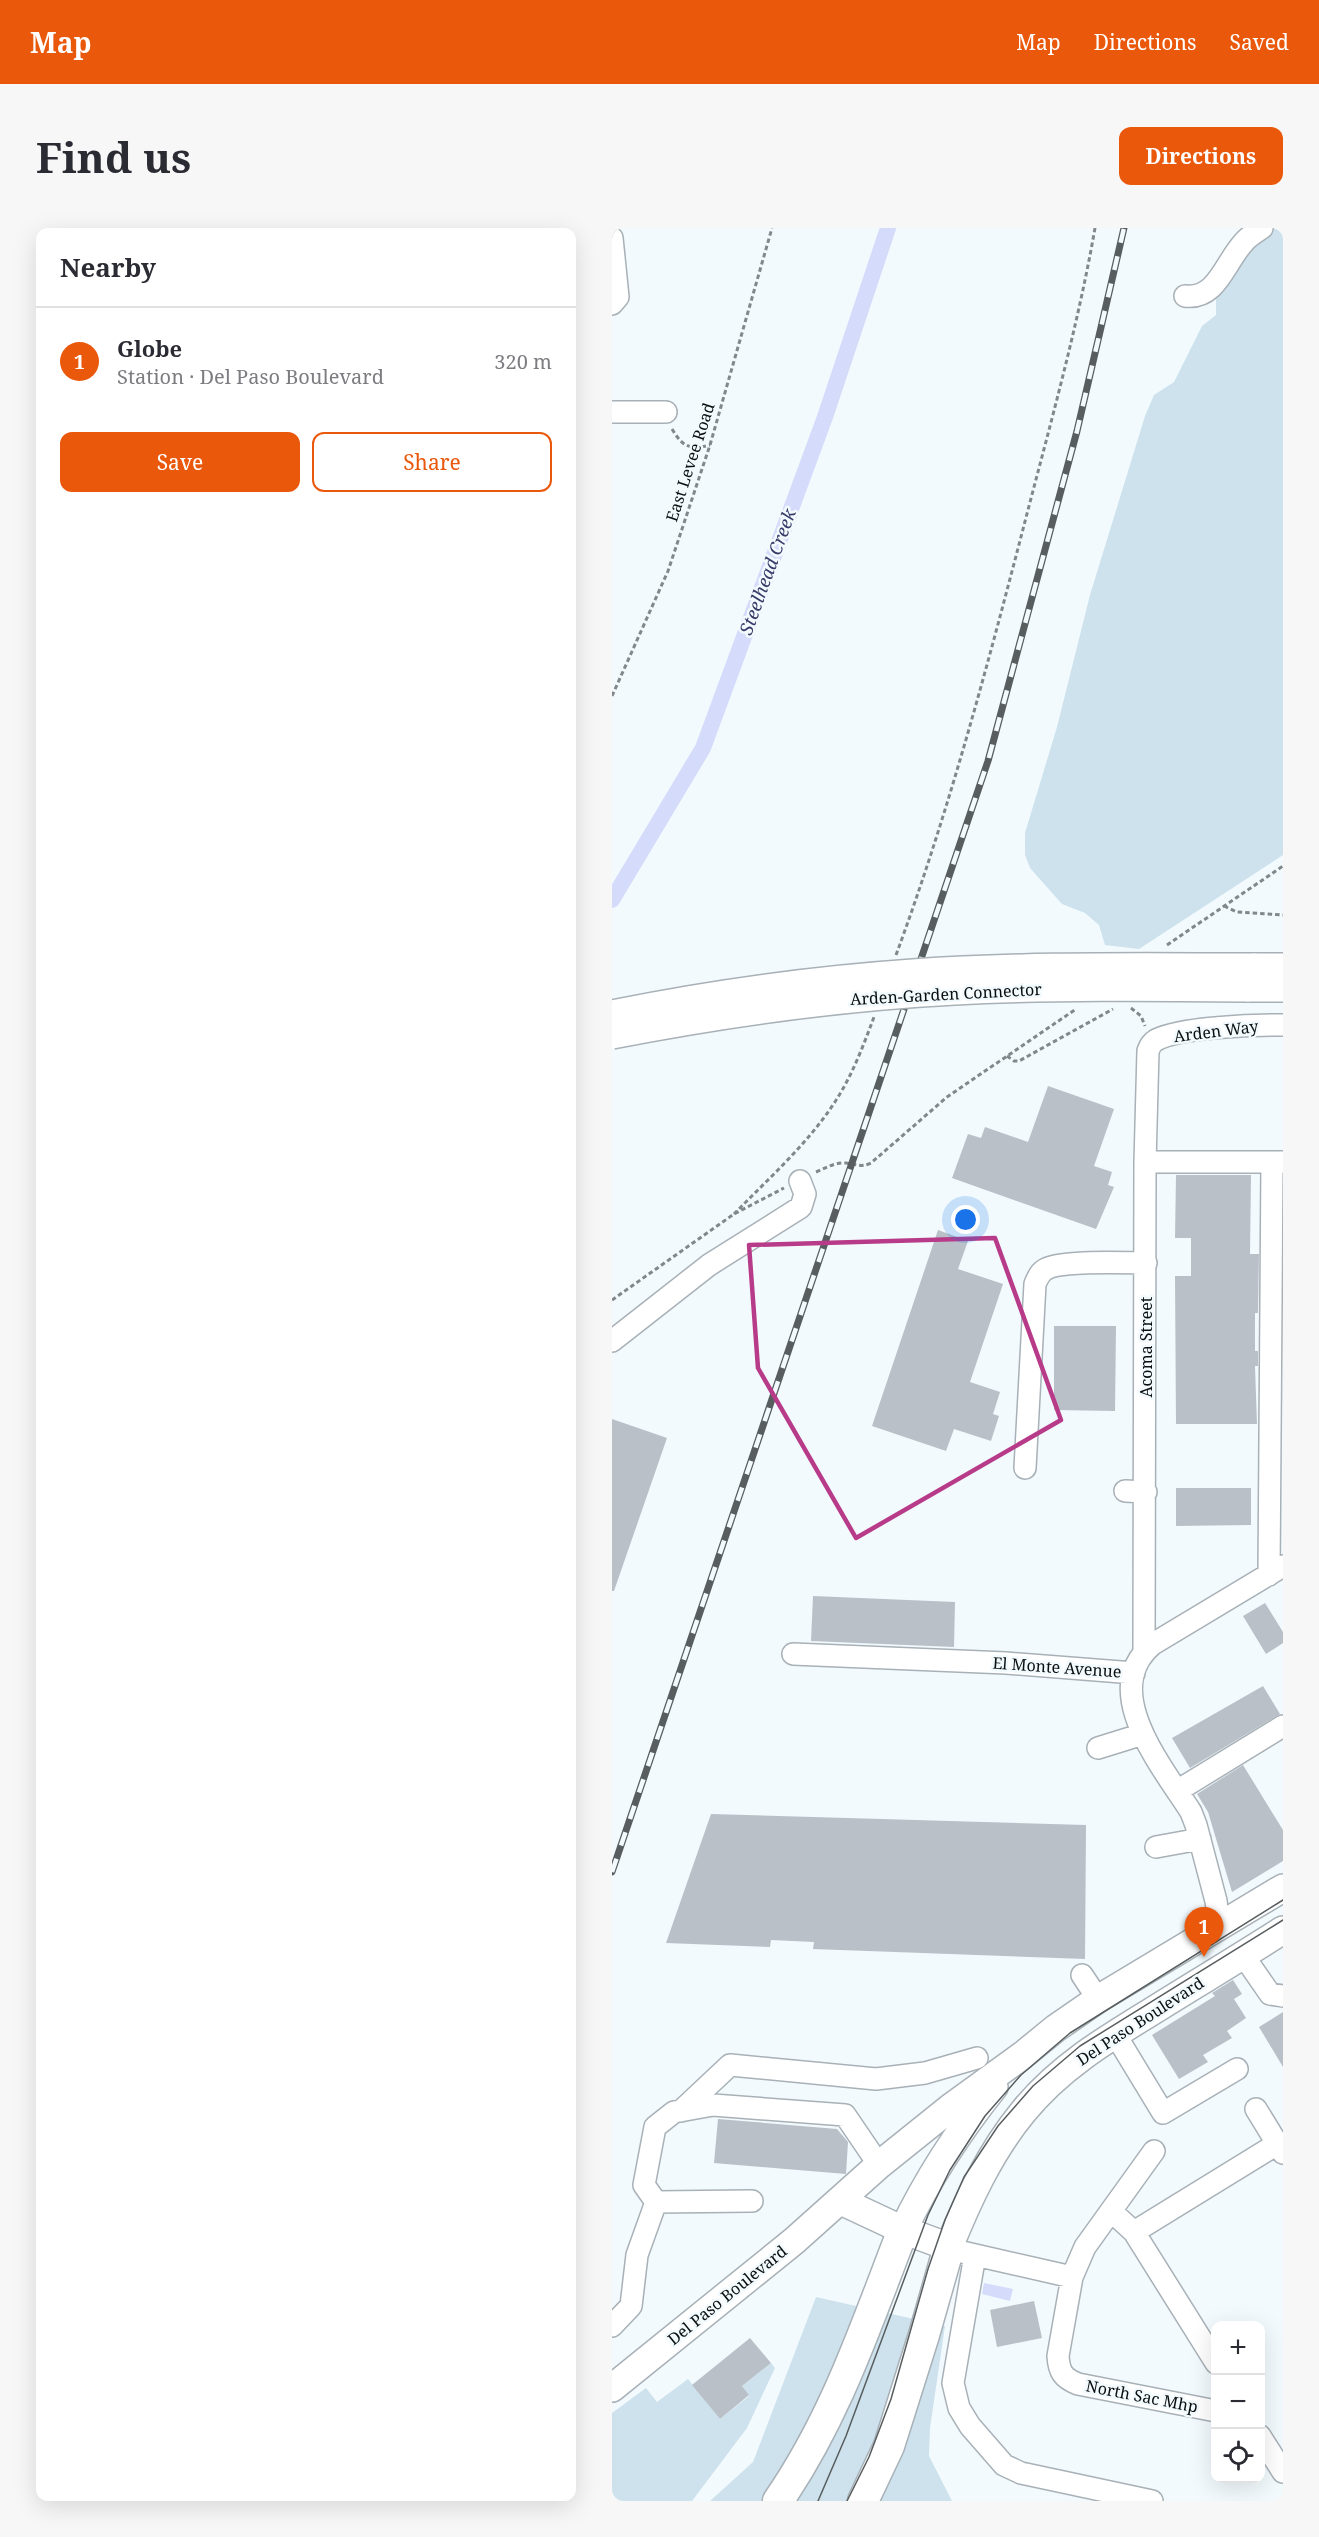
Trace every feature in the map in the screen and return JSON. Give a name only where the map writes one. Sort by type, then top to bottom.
[{"type":"highway","points":[[778,2501],[805,2462],[837,2399],[903,2230]]},
{"type":"highway","points":[[863,2501],[889,2446],[924,2335],[962,2251]]},
{"type":"main road","name":"Arden-Garden Connector","points":[[612,1014],[771,988],[914,973],[1069,967],[1250,977],[1283,988]]},
{"type":"main road","name":"Arden-Garden Connector","points":[[612,1035],[788,1006],[925,993],[1250,977],[1283,967]]},
{"type":"main road","name":"Del Paso Boulevard","points":[[612,2388],[841,2201],[879,2165],[1056,2028],[1098,1998],[1283,1888]]},
{"type":"main road","name":"Del Paso Boulevard","points":[[962,2251],[979,2179],[1000,2143],[1023,2111],[1052,2081],[1081,2056],[1283,1930]]},
{"type":"main road","points":[[903,2230],[921,2193],[969,2118],[1023,2055]]},
{"type":"main road","points":[[841,2201],[903,2230],[962,2251]]},
{"type":"street","points":[[1185,296],[1199,296],[1206,292],[1217,282],[1244,242],[1263,228]]},
{"type":"street","points":[[612,238],[618,297],[612,304]]},
{"type":"street","points":[[612,412],[666,412]]},
{"type":"street","name":"Arden Way","points":[[1151,1044],[1164,1037],[1211,1030],[1283,1025]]},
{"type":"street","name":"Acoma Street","points":[[1144,1651],[1136,1492],[1146,1263],[1146,1071],[1151,1044]]},
{"type":"street","points":[[1145,1162],[1277,1162],[1276,1570]]},
{"type":"street","points":[[612,1341],[709,1265],[801,1207],[805,1194],[800,1181]]},
{"type":"street","points":[[1024,1468],[1035,1284],[1039,1275],[1047,1268],[1088,1263],[1146,1263]]},
{"type":"street","name":"El Monte Avenue","points":[[793,1654],[1006,1663],[1134,1673],[1144,1651],[1276,1570]]},
{"type":"street","points":[[1134,1673],[1131,1698],[1133,1713],[1143,1734],[1191,1812],[1216,1900],[1219,1924]]},
{"type":"street","points":[[1177,1791],[1283,1726]]},
{"type":"street","points":[[1098,1748],[1143,1734]]},
{"type":"street","points":[[1156,1847],[1200,1839]]},
{"type":"street","points":[[1243,1955],[1270,1994],[1283,1996]]},
{"type":"street","points":[[1082,1975],[1098,1998]]},
{"type":"street","points":[[1115,2034],[1163,2113],[1237,2069]]},
{"type":"street","points":[[681,2111],[730,2065],[876,2079],[925,2073],[977,2058]]},
{"type":"street","points":[[656,2202],[644,2185],[655,2127],[674,2112],[713,2105],[845,2115],[879,2165]]},
{"type":"street","points":[[1134,2232],[1280,2149],[1256,2109]]},
{"type":"street","name":"North Sac Mhp","points":[[1154,2151],[1085,2247],[1072,2277],[1058,2356],[1058,2369],[1066,2379],[1078,2384],[1211,2410]]},
{"type":"street","points":[[656,2202],[752,2201]]},
{"type":"street","points":[[612,2326],[631,2306],[637,2255],[656,2202]]},
{"type":"street","points":[[1110,2211],[1134,2232],[1211,2357]]},
{"type":"street","points":[[1072,2277],[962,2251],[954,2377],[959,2408],[970,2426],[1004,2465],[1021,2473],[1152,2501]]},
{"type":"street","points":[[1265,2444],[1283,2472]]},
{"type":"path","name":"East Levee Road","points":[[612,696],[668,571],[710,445],[772,228]]},
{"type":"path","points":[[896,957],[973,721],[1053,416],[1095,228]]},
{"type":"path","points":[[666,412],[667,421],[680,441],[696,449],[710,445]]},
{"type":"path","points":[[1164,948],[1283,866]]},
{"type":"path","points":[[1224,906],[1237,912],[1283,915]]},
{"type":"path","points":[[851,1164],[862,1166],[871,1163],[947,1097],[1081,1005]]},
{"type":"path","points":[[1124,1006],[1141,1016],[1151,1044]]},
{"type":"path","points":[[1007,1056],[1014,1061],[1019,1060],[1117,1007]]},
{"type":"path","points":[[612,1300],[734,1214],[798,1148],[838,1097],[863,1046],[876,1012]]},
{"type":"highlighted area","points":[[995,1238],[1061,1420],[856,1538],[758,1368],[749,1245]]},
{"type":"shaded area","points":[[1267,228],[1283,228],[1283,855],[1139,949],[1105,945],[1099,925],[1085,913],[1062,904],[1030,868],[1025,855],[1025,833],[1057,727],[1090,595],[1145,416],[1154,395],[1174,382],[1202,326],[1216,315],[1216,292]]},
{"type":"shaded area","points":[[816,2297],[945,2326],[930,2428],[929,2456],[952,2501],[710,2501],[753,2462]]},
{"type":"shaded area","points":[[771,2363],[775,2368],[747,2428],[692,2501],[612,2501],[612,2413],[646,2388],[657,2402],[688,2379],[720,2419],[749,2396],[742,2386]]},
{"type":"water","points":[[984,2283],[1013,2289],[1010,2301],[982,2294]]},
{"type":"building","points":[[1048,1086],[1114,1109],[1094,1166],[1112,1172],[1108,1185],[1114,1187],[1096,1229],[952,1178],[968,1134],[981,1138],[985,1127],[1028,1142]]},
{"type":"building","points":[[1176,1175],[1251,1175],[1250,1254],[1259,1254],[1258,1313],[1255,1313],[1255,1351],[1258,1351],[1258,1366],[1255,1366],[1257,1424],[1176,1424],[1175,1276],[1191,1276],[1191,1238],[1175,1238]]},
{"type":"building","points":[[938,1230],[968,1241],[958,1269],[1003,1284],[970,1382],[1000,1392],[993,1414],[999,1416],[991,1441],[954,1429],[946,1451],[872,1426]]},
{"type":"building","points":[[1054,1326],[1116,1326],[1115,1411],[1054,1410]]},
{"type":"building","points":[[612,1419],[667,1438],[614,1591],[612,1591]]},
{"type":"building","points":[[1176,1488],[1251,1488],[1251,1525],[1176,1526]]},
{"type":"building","points":[[813,1596],[955,1602],[954,1647],[811,1641]]},
{"type":"building","points":[[1265,1603],[1283,1632],[1283,1643],[1266,1654],[1243,1616]]},
{"type":"building","points":[[1263,1686],[1280,1714],[1190,1768],[1172,1738]]},
{"type":"building","points":[[1243,1765],[1283,1830],[1283,1861],[1232,1892],[1208,1812],[1197,1794]]},
{"type":"building","points":[[711,1814],[1086,1825],[1085,1959],[813,1949],[814,1942],[771,1940],[770,1947],[666,1943]]},
{"type":"building","points":[[1233,1980],[1242,1994],[1234,1999],[1246,2018],[1227,2031],[1232,2038],[1203,2055],[1208,2062],[1179,2079],[1152,2035],[1215,1996],[1212,1993]]},
{"type":"building","points":[[1283,2012],[1283,2067],[1259,2027]]},
{"type":"building","points":[[718,2119],[837,2129],[848,2142],[846,2174],[714,2163]]},
{"type":"building","points":[[1034,2301],[1042,2338],[997,2347],[990,2310]]},
{"type":"building","points":[[750,2338],[771,2363],[742,2386],[749,2395],[720,2419],[692,2385]]},
{"type":"waterway","name":"Steelhead Creek","points":[[612,900],[703,748],[825,417],[888,228]]},
{"type":"tram line","points":[[818,2501],[846,2436],[928,2215],[950,2170],[985,2116],[1021,2075],[1070,2033],[1283,1900]]},
{"type":"tram line","points":[[847,2501],[869,2457],[891,2399],[928,2269],[945,2220],[964,2177],[998,2126],[1033,2086],[1080,2046],[1283,1920]]},
{"type":"railway","points":[[612,1872],[988,761],[1077,431],[1124,228]]},
{"type":"place","name":"Globe","points":[[1204,1957]]}]
